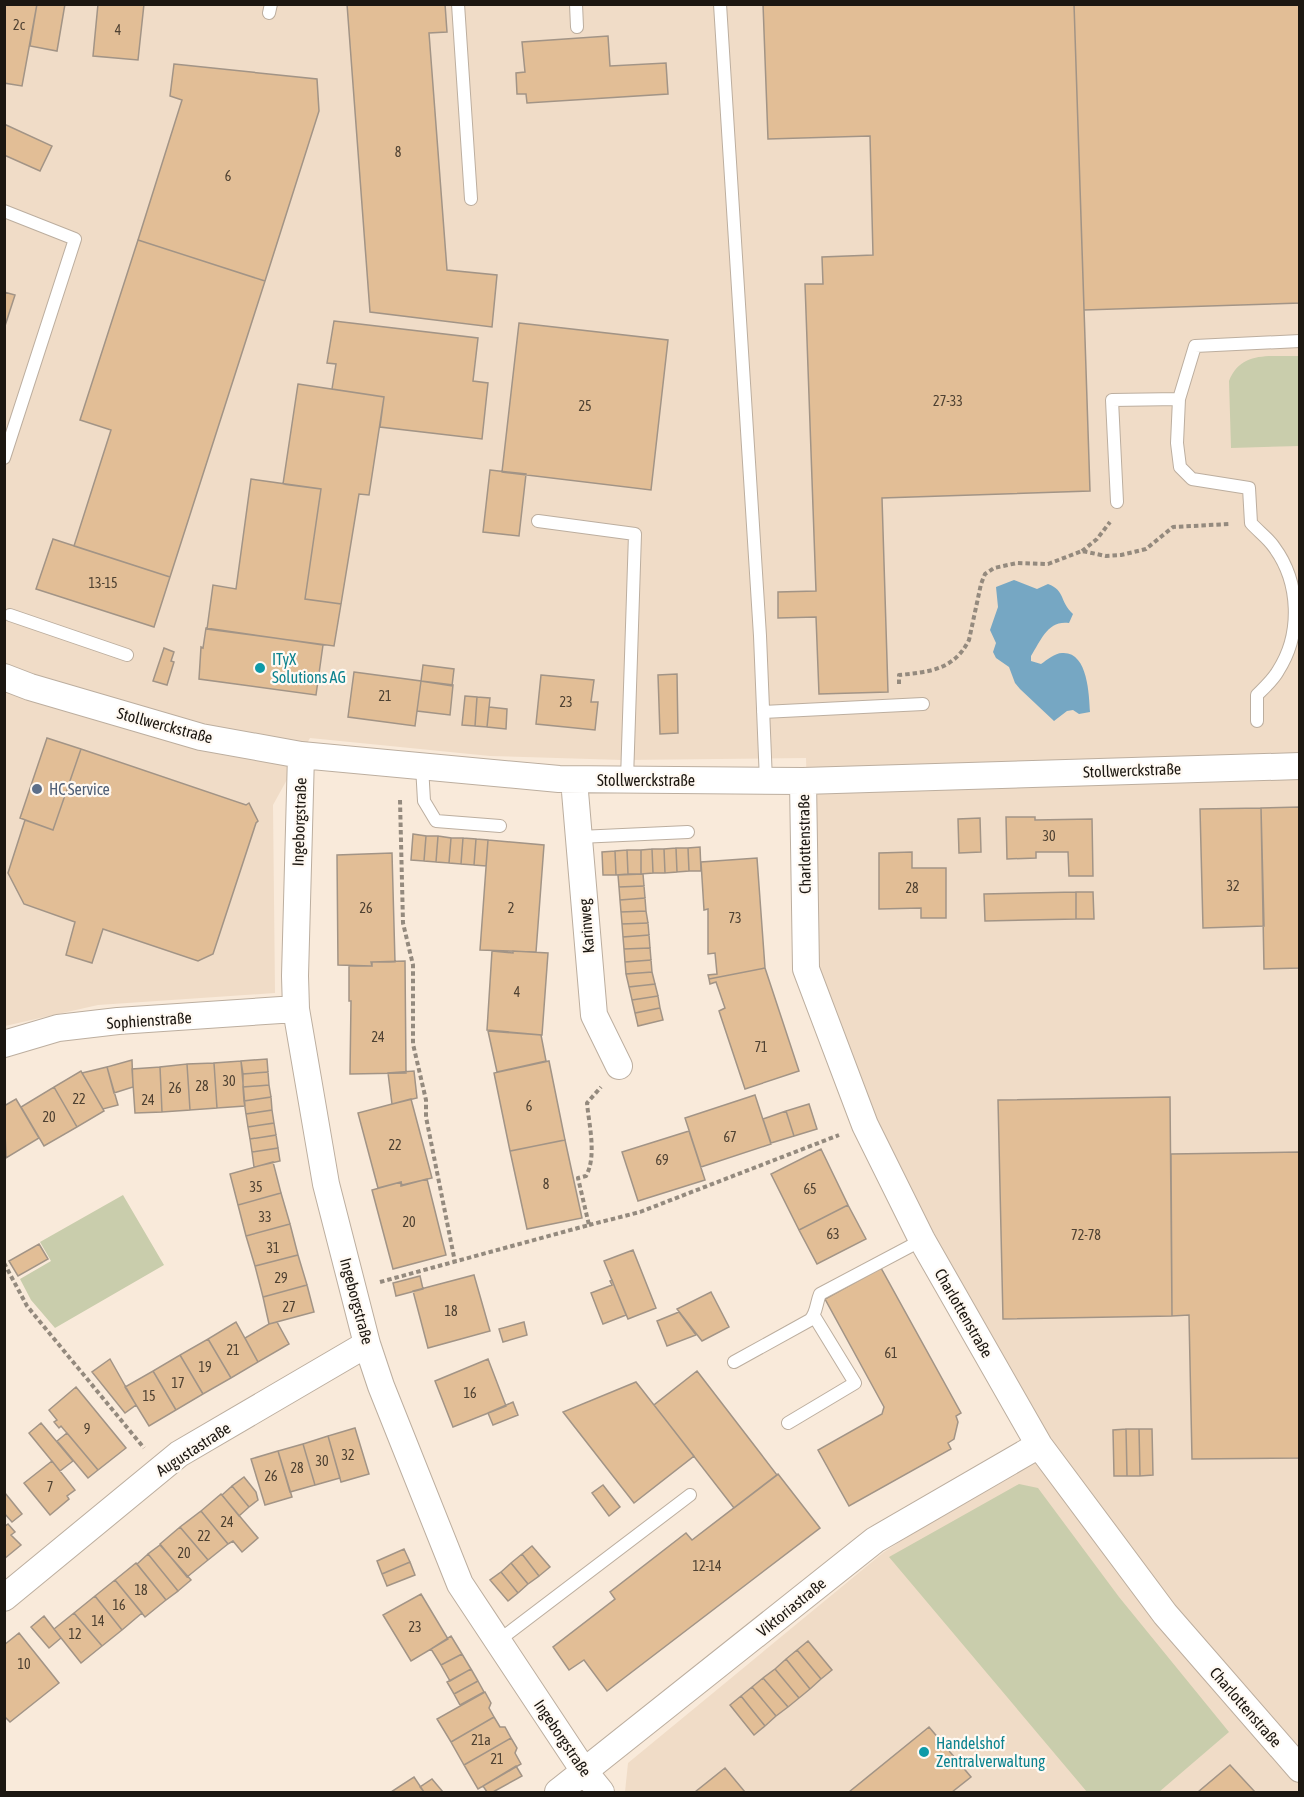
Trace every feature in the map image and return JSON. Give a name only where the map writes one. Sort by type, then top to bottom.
[{"type":"street","name":"Stollwerckstraße","points":[[4,678],[201,737],[301,754],[574,780],[803,781],[1299,766]]},
{"type":"street","name":"Ingeborgstraße","points":[[301,754],[296,1009],[326,1184],[367,1344],[381,1386],[460,1584],[584,1771],[601,1792]]},
{"type":"street","name":"Karinweg","points":[[574,780],[594,1015],[619,1066]]},
{"type":"street","name":"Charlottenstraße","points":[[803,781],[806,969],[865,1125],[922,1240],[1039,1445],[1165,1614],[1299,1769]]},
{"type":"street","name":"Sophienstraße","points":[[4,1044],[58,1028],[118,1021],[296,1009]]},
{"type":"street","name":"Augustastraße","points":[[4,1598],[179,1454],[367,1344]]},
{"type":"street","name":"Viktoriastraße","points":[[558,1792],[875,1540],[1039,1445]]},
{"type":"lane","points":[[458,4],[471,199]]},
{"type":"lane","points":[[576,4],[577,27]]},
{"type":"lane","points":[[720,4],[764,712],[766,781]]},
{"type":"lane","points":[[4,211],[75,239],[4,458]]},
{"type":"lane","points":[[1257,721],[1257,695],[1278,671],[1292,641],[1296,608],[1290,576],[1274,547],[1251,523],[1249,488],[1192,478],[1180,467],[1177,443],[1179,399],[1195,345],[1299,341]]},
{"type":"lane","points":[[1117,502],[1112,400],[1179,399]]},
{"type":"lane","points":[[538,521],[635,534],[627,779]]},
{"type":"lane","points":[[10,615],[127,655]]},
{"type":"lane","points":[[764,712],[923,704]]},
{"type":"lane","points":[[413,766],[424,801],[435,820],[500,826]]},
{"type":"lane","points":[[579,837],[688,832]]},
{"type":"lane","points":[[788,1423],[855,1383],[814,1316],[820,1294],[922,1240]]},
{"type":"lane","points":[[734,1362],[814,1316]]},
{"type":"lane","points":[[498,1641],[690,1495]]},
{"type":"path","points":[[898,705],[899,675],[931,672],[956,658],[965,648],[969,640],[981,584],[986,574],[994,568],[1005,565],[1057,562],[1082,551],[1090,546],[1112,520],[1117,502]]},
{"type":"path","points":[[1082,551],[1106,556],[1121,555],[1146,549],[1173,527],[1251,523]]},
{"type":"path","points":[[413,766],[400,787],[400,852],[403,923],[413,965],[413,1044],[426,1100],[426,1118],[455,1262]]},
{"type":"path","points":[[587,1103],[591,1168],[586,1176],[578,1178],[589,1225]]},
{"type":"path","points":[[353,1289],[640,1212],[865,1125]]},
{"type":"path","points":[[4,1263],[27,1306],[161,1468]]},
{"type":"shaded area","points":[[5,5],[1299,5],[1299,1792],[625,1792],[628,1763],[884,1552],[1047,1446],[903,1189],[813,970],[806,758],[623,760],[490,756],[310,738],[273,805],[275,993],[98,1005],[5,1026]]},
{"type":"green space","points":[[1299,356],[1299,446],[1231,448],[1229,381],[1234,371],[1241,364],[1258,357]]},
{"type":"green space","points":[[123,1195],[164,1265],[55,1328],[31,1300],[20,1279],[51,1261],[40,1242]]},
{"type":"green space","points":[[1019,1484],[1038,1488],[1119,1597],[1229,1732],[1159,1792],[1087,1792],[889,1557]]},
{"type":"water","points":[[1014,580],[1037,589],[1048,584],[1054,587],[1073,614],[1069,623],[1056,625],[1046,632],[1031,656],[1031,661],[1041,664],[1059,653],[1071,654],[1077,659],[1085,675],[1090,712],[1079,714],[1073,710],[1067,711],[1054,721],[1015,683],[1009,667],[996,658],[993,652],[996,643],[990,630],[998,607],[996,587]]},
{"type":"building","points":[[4,4],[37,4],[22,86],[4,83]]},
{"type":"building","points":[[37,4],[65,4],[57,51],[30,46]]},
{"type":"building","points":[[98,4],[144,4],[138,60],[93,56]]},
{"type":"building","points":[[347,4],[445,4],[447,32],[429,33],[447,270],[497,275],[492,327],[370,312]]},
{"type":"building","points":[[763,4],[1074,4],[1090,491],[882,498],[888,692],[819,694],[816,617],[778,618],[778,592],[816,591],[805,284],[823,284],[822,257],[873,255],[870,136],[768,139]]},
{"type":"building","points":[[1074,4],[1300,4],[1300,303],[1084,310]]},
{"type":"building","points":[[608,36],[610,66],[666,63],[668,94],[527,103],[526,94],[517,94],[516,73],[525,72],[522,42]]},
{"type":"building","points":[[174,64],[317,79],[319,111],[265,281],[138,240],[182,100],[170,96]]},
{"type":"building","points":[[4,124],[52,146],[40,171],[4,155]]},
{"type":"building","points":[[138,240],[265,281],[170,577],[74,546],[111,430],[80,420]]},
{"type":"building","points":[[4,292],[15,295],[4,329]]},
{"type":"building","points":[[334,321],[478,338],[473,381],[488,383],[482,439],[380,427],[384,397],[332,389],[336,364],[327,363]]},
{"type":"building","points":[[519,323],[668,340],[651,490],[502,472]]},
{"type":"building","points":[[298,384],[384,397],[369,495],[359,494],[341,604],[305,599],[321,489],[283,484]]},
{"type":"building","points":[[490,470],[526,474],[519,536],[483,532]]},
{"type":"building","points":[[251,479],[321,489],[305,599],[341,604],[334,646],[207,629],[213,585],[236,589]]},
{"type":"building","points":[[53,539],[170,577],[154,627],[36,589]]},
{"type":"building","name":"ITyX Solutions AG","points":[[206,628],[323,645],[316,695],[199,679],[201,647],[203,648]]},
{"type":"building","points":[[164,648],[174,652],[171,661],[174,662],[167,685],[153,681]]},
{"type":"building","points":[[423,665],[454,669],[452,686],[421,681]]},
{"type":"building","points":[[354,672],[421,681],[415,726],[348,717]]},
{"type":"building","points":[[677,674],[678,733],[660,734],[658,675]]},
{"type":"building","points":[[541,675],[594,680],[591,702],[598,702],[595,730],[536,724]]},
{"type":"building","points":[[421,681],[453,685],[450,715],[417,711]]},
{"type":"building","points":[[465,696],[477,697],[475,726],[462,725]]},
{"type":"building","points":[[477,697],[490,698],[487,727],[475,726]]},
{"type":"building","points":[[489,707],[507,709],[506,729],[487,727]]},
{"type":"building","points":[[47,738],[81,749],[53,830],[20,818]]},
{"type":"building","points":[[81,749],[246,805],[249,803],[258,821],[213,954],[198,961],[103,929],[92,963],[66,955],[75,922],[24,904],[8,873],[25,820],[53,830]]},
{"type":"building","points":[[1300,807],[1300,968],[1264,969],[1261,808]]},
{"type":"building","points":[[1261,808],[1264,926],[1203,928],[1200,809]]},
{"type":"building","points":[[1006,817],[1035,817],[1035,820],[1092,819],[1093,876],[1069,876],[1068,852],[1036,852],[1036,858],[1007,859]]},
{"type":"building","points":[[980,818],[981,852],[959,853],[958,819]]},
{"type":"building","points":[[413,834],[426,836],[424,861],[411,860]]},
{"type":"building","points":[[426,836],[438,836],[436,862],[424,861]]},
{"type":"building","points":[[438,836],[451,838],[449,863],[436,862]]},
{"type":"building","points":[[451,838],[463,838],[461,864],[449,863]]},
{"type":"building","points":[[463,838],[476,839],[474,865],[461,864]]},
{"type":"building","points":[[476,839],[488,840],[486,866],[474,865]]},
{"type":"building","points":[[488,840],[544,845],[536,952],[480,950]]},
{"type":"building","points":[[700,847],[701,871],[689,871],[688,848]]},
{"type":"building","points":[[676,848],[677,872],[665,873],[664,849]]},
{"type":"building","points":[[676,848],[688,848],[689,871],[677,872]]},
{"type":"building","points":[[652,849],[653,873],[641,874],[641,850]]},
{"type":"building","points":[[652,849],[664,849],[665,873],[653,873]]},
{"type":"building","points":[[627,850],[628,874],[616,875],[615,851]]},
{"type":"building","points":[[627,850],[641,850],[641,874],[628,874]]},
{"type":"building","points":[[615,851],[616,875],[603,875],[602,852]]},
{"type":"building","points":[[912,852],[912,868],[946,868],[946,918],[921,918],[921,908],[879,909],[879,853]]},
{"type":"building","points":[[392,853],[395,962],[371,962],[372,966],[338,965],[337,855]]},
{"type":"building","points":[[757,858],[765,968],[709,979],[708,975],[717,974],[715,953],[708,954],[708,909],[704,910],[701,862]]},
{"type":"building","points":[[643,874],[644,886],[619,887],[618,875]]},
{"type":"building","points":[[644,886],[645,898],[620,900],[619,887]]},
{"type":"building","points":[[1076,892],[1076,919],[985,921],[984,894]]},
{"type":"building","points":[[1076,892],[1093,892],[1094,919],[1076,919]]},
{"type":"building","points":[[645,898],[646,911],[621,912],[620,900]]},
{"type":"building","points":[[646,911],[648,923],[622,924],[621,912]]},
{"type":"building","points":[[648,923],[649,935],[623,937],[622,924]]},
{"type":"building","points":[[649,935],[650,948],[624,949],[623,937]]},
{"type":"building","points":[[650,948],[651,960],[625,962],[624,949]]},
{"type":"building","points":[[492,951],[548,953],[542,1035],[487,1030]]},
{"type":"building","points":[[651,960],[652,972],[626,974],[625,962]]},
{"type":"building","points":[[405,961],[406,1073],[350,1074],[349,966],[372,966],[372,962]]},
{"type":"building","points":[[765,968],[799,1071],[745,1089],[719,1011],[725,1008],[716,982],[710,984],[709,979]]},
{"type":"building","points":[[652,972],[655,984],[629,987],[626,974]]},
{"type":"building","points":[[655,984],[658,996],[632,1000],[629,987]]},
{"type":"building","points":[[658,996],[660,1008],[635,1013],[632,1000]]},
{"type":"building","points":[[660,1008],[663,1020],[638,1026],[635,1013]]},
{"type":"building","points":[[488,1031],[541,1035],[546,1061],[497,1072]]},
{"type":"building","points":[[267,1059],[268,1072],[243,1074],[241,1061]]},
{"type":"building","points":[[132,1060],[133,1087],[114,1093],[107,1067]]},
{"type":"building","points":[[241,1061],[245,1106],[217,1108],[214,1063]]},
{"type":"building","points":[[549,1061],[565,1140],[510,1151],[494,1073]]},
{"type":"building","points":[[214,1063],[217,1108],[190,1110],[187,1064]]},
{"type":"building","points":[[187,1064],[190,1110],[162,1112],[160,1067]]},
{"type":"building","points":[[107,1067],[118,1105],[103,1109],[82,1073]]},
{"type":"building","points":[[160,1067],[162,1112],[135,1113],[132,1069]]},
{"type":"building","points":[[81,1071],[104,1111],[77,1127],[54,1087]]},
{"type":"building","points":[[414,1071],[417,1098],[392,1104],[388,1073]]},
{"type":"building","points":[[268,1072],[269,1085],[243,1087],[243,1074]]},
{"type":"building","points":[[269,1085],[271,1097],[244,1101],[243,1087]]},
{"type":"building","points":[[54,1087],[77,1127],[44,1146],[21,1107]]},
{"type":"building","points":[[755,1095],[771,1144],[701,1167],[685,1118]]},
{"type":"building","points":[[271,1097],[272,1110],[246,1114],[244,1101]]},
{"type":"building","points":[[1170,1097],[1172,1316],[1003,1319],[998,1100]]},
{"type":"building","points":[[16,1099],[39,1138],[6,1158],[4,1106]]},
{"type":"building","points":[[411,1099],[432,1178],[378,1188],[358,1113]]},
{"type":"building","points":[[809,1104],[817,1129],[794,1136],[786,1111]]},
{"type":"building","points":[[272,1110],[274,1123],[248,1127],[246,1114]]},
{"type":"building","points":[[786,1111],[794,1136],[771,1143],[763,1119]]},
{"type":"building","points":[[274,1123],[276,1135],[250,1139],[248,1127]]},
{"type":"building","points":[[689,1131],[705,1180],[638,1201],[622,1152]]},
{"type":"building","points":[[276,1135],[278,1148],[252,1152],[250,1139]]},
{"type":"building","points":[[565,1140],[582,1218],[527,1229],[510,1151]]},
{"type":"building","points":[[278,1148],[280,1161],[254,1167],[252,1152]]},
{"type":"building","points":[[821,1149],[848,1205],[799,1230],[771,1174]]},
{"type":"building","points":[[1300,1152],[1300,1458],[1192,1459],[1189,1315],[1172,1316],[1171,1154]]},
{"type":"building","points":[[273,1162],[281,1193],[238,1205],[230,1174]]},
{"type":"building","points":[[427,1179],[446,1255],[393,1269],[372,1190],[401,1182],[401,1186]]},
{"type":"building","points":[[281,1193],[290,1224],[246,1236],[238,1205]]},
{"type":"building","points":[[848,1205],[866,1239],[817,1264],[799,1230]]},
{"type":"building","points":[[290,1224],[298,1255],[255,1266],[246,1236]]},
{"type":"building","points":[[39,1244],[48,1259],[18,1276],[9,1261]]},
{"type":"building","points":[[633,1250],[656,1308],[628,1319],[604,1261]]},
{"type":"building","points":[[298,1255],[307,1285],[263,1297],[255,1266]]},
{"type":"building","points":[[881,1268],[961,1413],[956,1416],[958,1422],[954,1439],[948,1443],[951,1449],[849,1506],[818,1450],[882,1414],[884,1407],[825,1299]]},
{"type":"building","points":[[474,1275],[490,1331],[428,1348],[413,1291]]},
{"type":"building","points":[[420,1276],[423,1289],[396,1296],[393,1283]]},
{"type":"building","points":[[612,1280],[626,1315],[603,1324],[591,1293],[612,1285],[610,1281]]},
{"type":"building","points":[[307,1285],[314,1312],[269,1324],[263,1297]]},
{"type":"building","points":[[711,1292],[729,1327],[702,1341],[677,1309]]},
{"type":"building","points":[[679,1312],[696,1335],[667,1346],[657,1321]]},
{"type":"building","points":[[236,1322],[258,1362],[231,1378],[208,1339]]},
{"type":"building","points":[[277,1322],[289,1344],[258,1362],[245,1338]]},
{"type":"building","points":[[524,1322],[527,1335],[503,1342],[499,1329]]},
{"type":"building","points":[[208,1339],[231,1378],[203,1394],[180,1355]]},
{"type":"building","points":[[180,1355],[203,1394],[176,1410],[153,1371]]},
{"type":"building","points":[[110,1359],[136,1405],[125,1413],[92,1372]]},
{"type":"building","points":[[488,1359],[506,1406],[453,1427],[435,1381]]},
{"type":"building","points":[[153,1371],[176,1410],[149,1426],[125,1387]]},
{"type":"building","points":[[697,1371],[777,1475],[734,1508],[654,1405]]},
{"type":"building","points":[[636,1382],[694,1456],[634,1503],[563,1412]]},
{"type":"building","points":[[76,1387],[126,1448],[98,1470],[61,1426],[59,1428],[54,1422],[57,1420],[49,1410]]},
{"type":"building","points":[[513,1402],[518,1415],[493,1425],[488,1413]]},
{"type":"building","points":[[41,1423],[73,1461],[60,1471],[29,1433]]},
{"type":"building","points":[[355,1428],[369,1474],[341,1482],[328,1436]]},
{"type":"building","points":[[1126,1429],[1139,1429],[1140,1476],[1127,1476]]},
{"type":"building","points":[[1126,1429],[1127,1476],[1114,1476],[1113,1430]]},
{"type":"building","points":[[1139,1429],[1152,1429],[1153,1475],[1140,1476]]},
{"type":"building","points":[[67,1433],[98,1470],[88,1478],[57,1441]]},
{"type":"building","points":[[328,1436],[340,1478],[315,1485],[303,1444]]},
{"type":"building","points":[[303,1444],[315,1485],[290,1492],[278,1451]]},
{"type":"building","points":[[278,1451],[292,1497],[265,1505],[251,1459]]},
{"type":"building","points":[[52,1461],[75,1490],[67,1496],[69,1499],[50,1515],[24,1483]]},
{"type":"building","points":[[778,1474],[820,1528],[607,1691],[584,1660],[569,1670],[553,1647],[615,1599],[610,1592],[686,1533],[692,1540]]},
{"type":"building","points":[[244,1477],[256,1492],[258,1500],[249,1507],[232,1486]]},
{"type":"building","points":[[603,1485],[620,1507],[609,1516],[592,1493]]},
{"type":"building","points":[[232,1486],[249,1507],[239,1516],[222,1495]]},
{"type":"building","points":[[5,1493],[22,1514],[12,1522],[4,1513]]},
{"type":"building","points":[[221,1494],[258,1538],[242,1552],[233,1541],[228,1544],[201,1511]]},
{"type":"building","points":[[201,1511],[228,1544],[208,1560],[180,1527]]},
{"type":"building","points":[[8,1524],[15,1532],[11,1535],[21,1545],[4,1559],[4,1527]]},
{"type":"building","points":[[180,1527],[208,1560],[187,1577],[160,1544]]},
{"type":"building","points":[[160,1545],[191,1580],[178,1591],[148,1554]]},
{"type":"building","points":[[532,1546],[550,1567],[539,1576],[522,1554]]},
{"type":"building","points":[[404,1549],[410,1562],[382,1574],[377,1561]]},
{"type":"building","points":[[148,1554],[178,1591],[166,1600],[137,1564]]},
{"type":"building","points":[[522,1554],[539,1576],[528,1584],[511,1563]]},
{"type":"building","points":[[410,1562],[415,1575],[387,1586],[382,1574]]},
{"type":"building","points":[[136,1563],[166,1600],[145,1617],[115,1580]]},
{"type":"building","points":[[511,1563],[528,1584],[518,1593],[501,1572]]},
{"type":"building","points":[[501,1572],[518,1593],[508,1601],[490,1580]]},
{"type":"building","points":[[115,1580],[142,1613],[122,1630],[95,1596]]},
{"type":"building","points":[[421,1594],[448,1639],[411,1661],[383,1615]]},
{"type":"building","points":[[95,1596],[122,1630],[102,1646],[74,1613]]},
{"type":"building","points":[[74,1613],[102,1646],[81,1663],[54,1629]]},
{"type":"building","points":[[44,1616],[61,1638],[49,1648],[31,1627]]},
{"type":"building","points":[[19,1633],[59,1683],[10,1722],[4,1716],[4,1645]]},
{"type":"building","points":[[451,1636],[462,1654],[441,1665],[431,1649]]},
{"type":"building","points":[[808,1641],[832,1670],[821,1679],[797,1650]]},
{"type":"building","points":[[797,1650],[821,1679],[810,1689],[786,1659]]},
{"type":"building","points":[[462,1654],[471,1669],[450,1681],[441,1665]]},
{"type":"building","points":[[786,1659],[810,1689],[799,1698],[775,1669]]},
{"type":"building","points":[[471,1669],[478,1681],[454,1694],[447,1682]]},
{"type":"building","points":[[775,1669],[799,1698],[788,1707],[763,1678]]},
{"type":"building","points":[[763,1678],[788,1707],[776,1716],[752,1687]]},
{"type":"building","points":[[478,1681],[484,1692],[460,1705],[454,1694]]},
{"type":"building","points":[[752,1687],[776,1716],[765,1726],[741,1696]]},
{"type":"building","points":[[485,1692],[491,1703],[489,1708],[494,1717],[451,1742],[437,1719]]},
{"type":"building","points":[[741,1696],[765,1726],[754,1735],[730,1705]]},
{"type":"building","points":[[494,1717],[500,1727],[505,1727],[511,1738],[464,1765],[451,1742]]},
{"type":"building","name":"Handelshof Zentralverwaltung","points":[[929,1727],[971,1777],[952,1792],[849,1792]]},
{"type":"building","points":[[511,1738],[517,1748],[515,1753],[521,1764],[478,1789],[464,1765]]},
{"type":"building","points":[[1230,1765],[1255,1792],[1198,1792]]},
{"type":"building","points":[[516,1766],[522,1776],[493,1792],[487,1792],[483,1786]]},
{"type":"building","points":[[725,1768],[745,1792],[695,1792]]},
{"type":"building","points":[[414,1777],[424,1792],[391,1792]]},
{"type":"building","points":[[432,1779],[443,1792],[424,1792],[420,1787]]},
{"type":"place","name":"ITyX Solutions AG","points":[[260,668]]},
{"type":"place","name":"HC Service","points":[[37,789]]},
{"type":"place","name":"Handelshof Zentralverwaltung","points":[[924,1752]]}]
